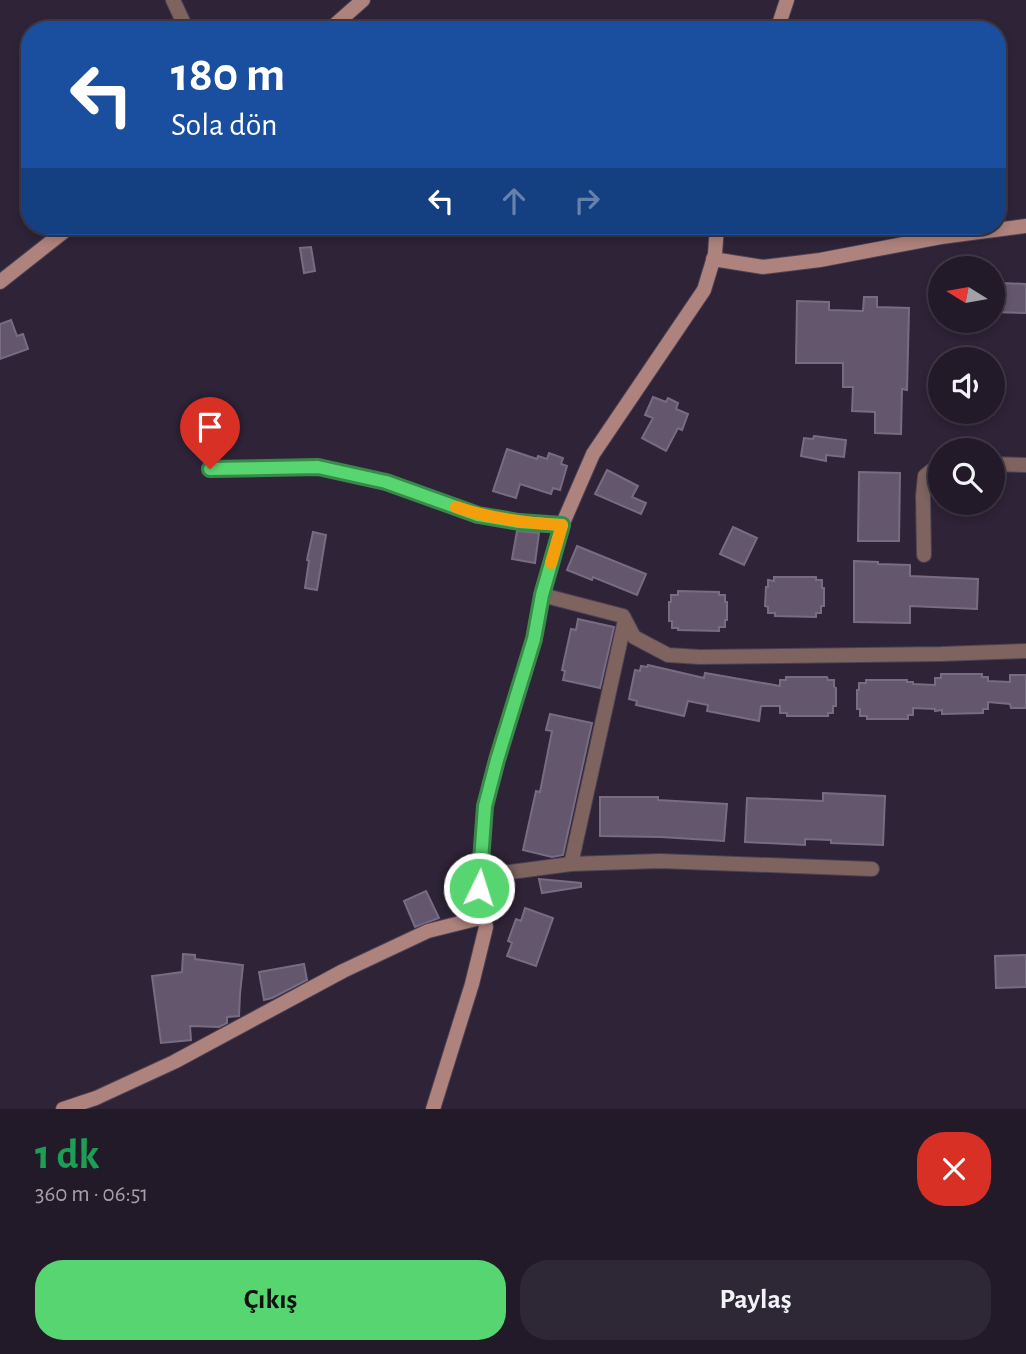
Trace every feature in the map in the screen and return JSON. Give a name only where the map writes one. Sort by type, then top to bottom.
[{"type":"street","points":[[173,0],[183,21]]},
{"type":"street","points":[[338,21],[363,0]]},
{"type":"street","points":[[780,21],[787,0]]},
{"type":"street","points":[[1006,229],[1026,226]]},
{"type":"street","points":[[0,282],[60,235]]},
{"type":"street","points":[[433,1109],[472,984],[486,927],[479,888],[485,806],[534,639],[542,595],[562,525],[593,454],[704,290],[713,259],[716,235]]},
{"type":"street","points":[[713,259],[763,267],[820,260],[956,235]]},
{"type":"street","points":[[1005,464],[1026,465]]},
{"type":"street","points":[[210,469],[318,467],[386,482],[478,515],[519,522],[562,525]]},
{"type":"street","points":[[924,555],[923,496],[925,476],[928,474]]},
{"type":"street","points":[[542,595],[623,616],[634,637],[668,655],[888,655],[1026,651]]},
{"type":"street","points":[[571,864],[625,620]]},
{"type":"street","points":[[503,873],[571,864],[660,861],[872,869]]},
{"type":"street","points":[[62,1109],[96,1098],[174,1062],[343,971],[428,931],[484,916]]},
{"type":"building","points":[[311,247],[315,271],[304,273],[300,248]]},
{"type":"building","points":[[1005,283],[1026,284],[1026,313],[1005,312]]},
{"type":"building","points":[[864,297],[877,297],[877,307],[909,308],[907,390],[902,389],[901,434],[875,433],[875,412],[852,411],[853,387],[843,387],[843,363],[796,363],[797,301],[829,302],[829,310],[863,311]]},
{"type":"building","points":[[11,320],[17,336],[23,334],[28,349],[0,359],[0,324]]},
{"type":"building","points":[[653,397],[666,402],[668,398],[678,403],[676,409],[688,414],[682,430],[678,428],[666,451],[642,438],[653,418],[645,415]]},
{"type":"building","points":[[814,436],[846,440],[844,457],[826,455],[826,461],[801,456],[804,438],[813,439]]},
{"type":"building","points":[[507,449],[537,459],[538,456],[547,459],[549,453],[563,458],[561,464],[567,466],[560,490],[553,488],[551,494],[520,484],[516,498],[493,491]]},
{"type":"building","points":[[607,470],[638,486],[632,497],[646,503],[641,514],[595,494]]},
{"type":"building","points":[[859,472],[900,473],[899,541],[858,541]]},
{"type":"building","points":[[733,527],[757,538],[744,565],[720,554]]},
{"type":"building","points":[[517,531],[539,533],[535,563],[512,559]]},
{"type":"building","points":[[313,532],[326,535],[317,590],[305,588]]},
{"type":"building","points":[[577,546],[646,574],[637,595],[593,577],[592,580],[567,570]]},
{"type":"building","points":[[854,561],[910,565],[910,576],[978,579],[977,609],[910,606],[910,623],[854,622]]},
{"type":"building","points":[[774,577],[816,577],[816,580],[822,580],[824,606],[821,606],[821,613],[816,613],[816,617],[775,616],[775,613],[768,613],[768,607],[765,606],[766,587],[768,580],[774,581]]},
{"type":"building","points":[[678,591],[719,592],[719,595],[725,595],[725,627],[719,627],[719,631],[672,628],[672,621],[669,621],[669,602],[671,595],[678,595]]},
{"type":"building","points":[[578,619],[614,627],[600,688],[563,680],[565,671],[562,670],[571,629],[576,630]]},
{"type":"building","points":[[648,665],[704,678],[705,673],[780,686],[780,680],[786,680],[786,677],[827,677],[828,680],[834,680],[836,706],[833,706],[833,713],[828,713],[828,716],[787,716],[787,713],[780,713],[780,706],[761,706],[759,721],[707,711],[708,705],[688,701],[684,716],[636,705],[637,701],[629,699],[635,670],[640,671],[641,666]]},
{"type":"building","points":[[941,674],[982,674],[982,677],[988,677],[988,681],[1010,682],[1010,675],[1026,675],[1026,708],[1011,708],[1010,704],[988,702],[988,709],[983,709],[983,713],[942,714],[942,710],[913,708],[913,715],[908,715],[908,719],[867,719],[867,716],[860,716],[860,709],[857,709],[859,683],[866,683],[866,680],[907,680],[913,684],[935,685],[935,678],[941,678]]},
{"type":"building","points":[[550,714],[592,723],[563,855],[552,857],[523,850],[536,791],[540,792],[552,731],[546,730]]},
{"type":"building","points":[[823,793],[885,796],[883,845],[805,839],[805,845],[745,842],[747,798],[823,801]]},
{"type":"building","points":[[600,797],[658,797],[658,800],[727,804],[724,841],[600,836]]},
{"type":"building","points":[[539,879],[581,883],[581,887],[542,893]]},
{"type":"building","points":[[426,891],[439,918],[415,927],[404,901]]},
{"type":"building","points":[[525,908],[553,918],[536,966],[507,956],[512,943],[508,941],[516,919],[521,921]]},
{"type":"building","points":[[183,954],[195,955],[195,959],[243,965],[239,1016],[227,1017],[227,1023],[219,1027],[190,1026],[191,1040],[161,1043],[152,976],[182,972]]},
{"type":"building","points":[[1026,955],[1026,987],[996,988],[995,956]]},
{"type":"building","points":[[304,964],[307,980],[264,1000],[259,972]]},
{"type":"slow traffic","points":[[456,507],[478,515],[519,522],[562,525],[551,563]]},
{"type":"route","points":[[210,469],[318,467],[386,482],[478,515],[519,522],[562,525],[542,595],[534,639],[485,806],[479,888]]}]
